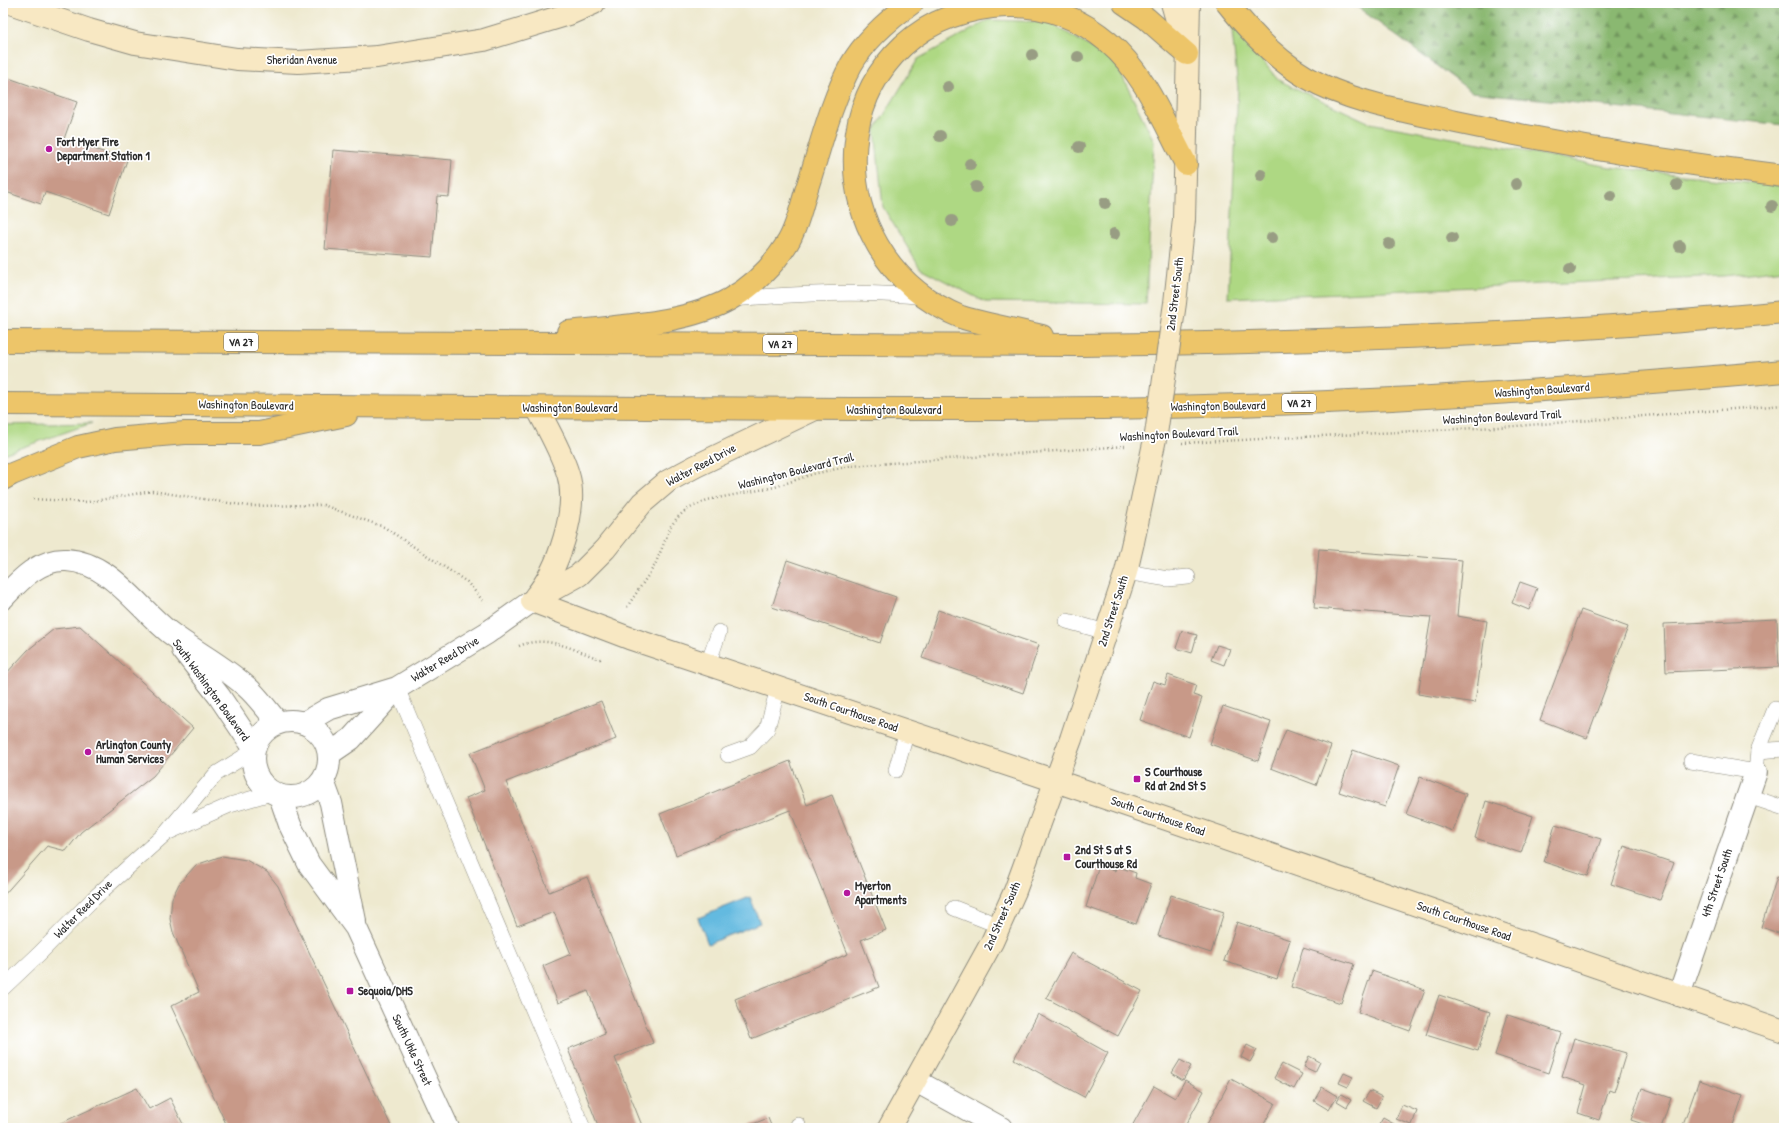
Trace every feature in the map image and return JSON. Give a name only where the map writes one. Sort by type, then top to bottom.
[{"type":"highway","points":[[480,343],[674,318],[699,312],[730,300],[747,288],[763,274],[788,241],[798,221],[834,105],[852,65],[864,45],[880,28],[912,3]]},
{"type":"highway","points":[[1124,3],[1146,18],[1187,54]]},
{"type":"highway","points":[[1227,3],[1259,40],[1289,66],[1306,77],[1362,100],[1503,132],[1589,148],[1784,176]]},
{"type":"highway","points":[[1080,345],[962,318],[926,298],[907,283],[892,267],[879,249],[868,226],[859,201],[854,174],[854,148],[858,124],[865,102],[875,82],[900,49],[918,34],[936,23],[977,9],[1019,5],[1040,7],[1058,12],[1093,30],[1124,57],[1147,91],[1186,164]]},
{"type":"highway","name":"VA 27","points":[[3,341],[1080,345],[1364,339],[1611,326],[1704,320],[1784,312]]},
{"type":"highway","name":"Washington Boulevard","points":[[3,404],[813,410],[1132,408],[1352,401],[1576,388],[1784,371]]},
{"type":"highway","points":[[3,479],[25,468],[78,447],[114,439],[185,433],[259,433],[391,406]]},
{"type":"street","name":"Sheridan Avenue","points":[[10,3],[89,30],[135,43],[237,59],[298,62],[377,57],[484,40],[569,14],[594,3]]},
{"type":"street","name":"2nd Street South","points":[[1172,3],[1187,54]]},
{"type":"street","name":"2nd Street South","points":[[889,1128],[916,1082],[1000,926],[1015,891],[1056,781],[1126,572],[1156,434],[1175,303],[1184,219],[1189,3]]},
{"type":"street","name":"Walter Reed Drive","points":[[532,601],[543,588],[551,574],[563,544],[570,489],[565,464],[537,408]]},
{"type":"street","name":"Walter Reed Drive","points":[[304,723],[328,709],[397,688],[487,633],[532,601],[579,575],[606,549],[642,504],[668,481],[691,468],[813,410]]},
{"type":"street","points":[[3,598],[17,583],[41,566],[54,561],[78,561],[100,571],[111,579],[168,632]]},
{"type":"street","name":"South Courthouse Road","points":[[532,601],[708,664],[1056,781],[1784,1031]]},
{"type":"street","name":"South Washington Boulevard","points":[[168,632],[237,679],[262,703],[278,723]]},
{"type":"street","name":"South Washington Boulevard","points":[[168,632],[219,696],[254,749]]},
{"type":"street","name":"Walter Reed Drive","points":[[329,754],[351,739],[397,688]]},
{"type":"street","points":[[288,720],[304,723],[314,728],[321,735],[326,744],[329,754],[327,772],[323,781],[309,794],[290,798],[276,794],[262,785],[255,775],[252,763],[254,749],[259,737],[267,728],[288,720]]},
{"type":"street","name":"4th Street South","points":[[1679,995],[1748,796],[1757,761]]},
{"type":"street","name":"South Uhle Street","points":[[323,781],[331,803],[356,928]]},
{"type":"street","name":"South Uhle Street","points":[[276,794],[310,864],[356,928],[448,1128]]},
{"type":"street","points":[[916,1082],[1001,1128]]},
{"type":"lane","points":[[730,300],[825,294],[884,293],[926,298]]},
{"type":"lane","points":[[1126,572],[1168,579],[1188,577]]},
{"type":"lane","points":[[1067,621],[1106,632]]},
{"type":"lane","points":[[708,664],[719,632]]},
{"type":"lane","points":[[397,688],[583,1128]]},
{"type":"lane","points":[[728,755],[750,747],[767,730],[778,688]]},
{"type":"lane","points":[[1757,761],[1775,709]]},
{"type":"lane","points":[[896,770],[907,731]]},
{"type":"lane","name":"Walter Reed Drive","points":[[3,988],[30,963],[97,894],[166,833],[216,774],[254,749]]},
{"type":"lane","points":[[1691,761],[1757,761],[1784,749]]},
{"type":"lane","name":"Walter Reed Drive","points":[[166,833],[230,805],[276,794]]},
{"type":"lane","points":[[1748,796],[1784,808]]},
{"type":"lane","points":[[954,908],[1000,926]]},
{"type":"path","name":"Washington Boulevard Trail","points":[[1177,443],[1516,426],[1784,405]]},
{"type":"path","name":"Washington Boulevard Trail","points":[[631,598],[655,566],[671,526],[677,518],[686,510],[707,500],[775,486],[813,474],[850,466],[1131,446]]},
{"type":"path","points":[[33,499],[88,502],[152,491],[248,506],[323,505],[384,527],[441,564],[475,590]]},
{"type":"path","points":[[519,646],[529,642],[543,640],[600,659]]},
{"type":"green space","points":[[1352,3],[1784,3],[1784,125],[1472,92]]},
{"type":"green space","points":[[989,20],[1049,22],[1115,62],[1154,141],[1146,304],[985,302],[920,268],[883,207],[875,130],[918,59]]},
{"type":"green space","points":[[1231,21],[1278,80],[1370,123],[1610,167],[1784,186],[1784,269],[1724,276],[1228,298],[1238,88]]},
{"type":"green space","points":[[92,423],[3,454],[3,425]]},
{"type":"water","points":[[750,897],[760,923],[708,944],[698,918]]},
{"type":"building","name":"Fort Myer Fire Department Station 1","points":[[3,76],[77,102],[64,139],[127,160],[109,214],[45,192],[41,204],[3,191]]},
{"type":"building","points":[[333,150],[452,160],[449,197],[437,196],[432,257],[325,249]]},
{"type":"building","points":[[1319,549],[1462,560],[1457,616],[1487,621],[1475,703],[1418,694],[1431,617],[1314,608]]},
{"type":"building","points":[[787,560],[896,597],[880,643],[772,607]]},
{"type":"building","points":[[1520,582],[1537,588],[1529,610],[1512,603]]},
{"type":"building","points":[[938,610],[1039,645],[1023,693],[922,658]]},
{"type":"building","points":[[1581,610],[1628,627],[1587,738],[1540,720]]},
{"type":"building","points":[[1777,619],[1779,667],[1666,672],[1664,624]]},
{"type":"building","name":"Arlington County Human Services","points":[[80,626],[193,728],[153,776],[81,832],[66,851],[47,846],[3,896],[3,677],[28,650],[54,629]]},
{"type":"building","points":[[1182,631],[1197,635],[1192,653],[1176,648]]},
{"type":"building","points":[[1217,645],[1230,649],[1224,665],[1211,660]]},
{"type":"building","points":[[1168,675],[1196,685],[1193,695],[1202,698],[1189,737],[1140,720],[1153,681],[1165,685]]},
{"type":"building","points":[[601,701],[616,739],[506,782],[549,892],[587,877],[653,1043],[615,1058],[643,1128],[599,1128],[568,1049],[605,1034],[588,991],[558,1003],[543,966],[571,954],[554,912],[517,926],[466,798],[485,790],[470,753]]},
{"type":"building","points":[[1223,706],[1271,722],[1258,761],[1210,744]]},
{"type":"building","points":[[1286,730],[1331,746],[1316,785],[1271,768]]},
{"type":"building","points":[[1353,750],[1399,766],[1385,807],[1339,792]]},
{"type":"building","name":"Myerton Apartments","points":[[790,761],[807,805],[832,795],[886,930],[861,940],[879,987],[751,1039],[735,999],[848,954],[790,810],[676,855],[660,814]]},
{"type":"building","points":[[1420,777],[1466,794],[1453,831],[1406,814]]},
{"type":"building","points":[[1486,801],[1533,816],[1521,853],[1475,838]]},
{"type":"building","points":[[1555,825],[1601,839],[1588,876],[1544,862]]},
{"type":"building","points":[[1624,846],[1674,863],[1660,900],[1611,884]]},
{"type":"building","points":[[222,856],[246,860],[267,872],[278,886],[392,1128],[228,1128],[171,1006],[199,992],[173,932],[170,919],[172,898],[179,884],[196,865]]},
{"type":"building","points":[[1099,866],[1115,871],[1116,866],[1136,873],[1135,878],[1151,884],[1136,924],[1086,907]]},
{"type":"building","points":[[1777,877],[1784,879],[1784,935],[1761,927]]},
{"type":"building","points":[[1171,895],[1224,912],[1211,953],[1158,936]]},
{"type":"building","points":[[1237,922],[1290,940],[1277,979],[1224,961]]},
{"type":"building","points":[[1303,948],[1354,964],[1341,1003],[1291,987]]},
{"type":"building","points":[[1071,953],[1142,991],[1118,1036],[1046,998]]},
{"type":"building","points":[[1372,971],[1425,990],[1410,1031],[1358,1012]]},
{"type":"building","points":[[1439,995],[1490,1012],[1478,1051],[1426,1035]]},
{"type":"building","points":[[1038,1014],[1108,1053],[1084,1097],[1014,1059]]},
{"type":"building","points":[[1508,1015],[1561,1033],[1548,1073],[1495,1055]]},
{"type":"building","points":[[1574,1038],[1626,1053],[1614,1092],[1609,1090],[1599,1120],[1578,1113],[1586,1085],[1562,1077]]},
{"type":"building","points":[[1247,1045],[1257,1050],[1250,1062],[1241,1057]]},
{"type":"building","points":[[1309,1056],[1320,1062],[1315,1072],[1304,1067]]},
{"type":"building","points":[[1180,1060],[1191,1066],[1183,1080],[1172,1073]]},
{"type":"building","points":[[1282,1064],[1302,1074],[1294,1089],[1274,1078]]},
{"type":"building","points":[[1344,1073],[1353,1077],[1348,1087],[1339,1083]]},
{"type":"building","points":[[1231,1079],[1275,1103],[1262,1128],[1205,1128]]},
{"type":"building","points":[[1185,1080],[1204,1091],[1184,1128],[1131,1128],[1154,1086],[1175,1098]]},
{"type":"building","points":[[1699,1080],[1743,1095],[1732,1128],[1682,1128]]},
{"type":"building","points":[[1322,1087],[1337,1096],[1329,1110],[1314,1101]]},
{"type":"building","points":[[137,1088],[149,1109],[170,1098],[185,1128],[50,1128]]},
{"type":"building","points":[[1642,1088],[1671,1098],[1661,1128],[1655,1128],[1631,1120]]},
{"type":"building","points":[[1370,1091],[1382,1097],[1376,1108],[1363,1101]]},
{"type":"building","points":[[1341,1094],[1351,1100],[1347,1107],[1337,1101]]},
{"type":"building","points":[[1402,1105],[1417,1111],[1412,1125],[1396,1119]]},
{"type":"building","points":[[768,1118],[772,1128],[743,1128]]},
{"type":"building","points":[[1383,1118],[1401,1128],[1377,1128]]},
{"type":"waterway","points":[[1774,3],[1784,5]]},
{"type":"place","name":"Fort Myer Fire Department Station 1","points":[[49,149]]},
{"type":"place","name":"Arlington County Human Services","points":[[88,752]]},
{"type":"place","name":"S Courthouse Rd at 2nd St S","points":[[1137,779]]},
{"type":"place","name":"2nd St S at S Courthouse Rd","points":[[1067,857]]},
{"type":"place","name":"Myerton Apartments","points":[[847,893]]},
{"type":"place","name":"Sequoia/DHS","points":[[350,991]]}]
